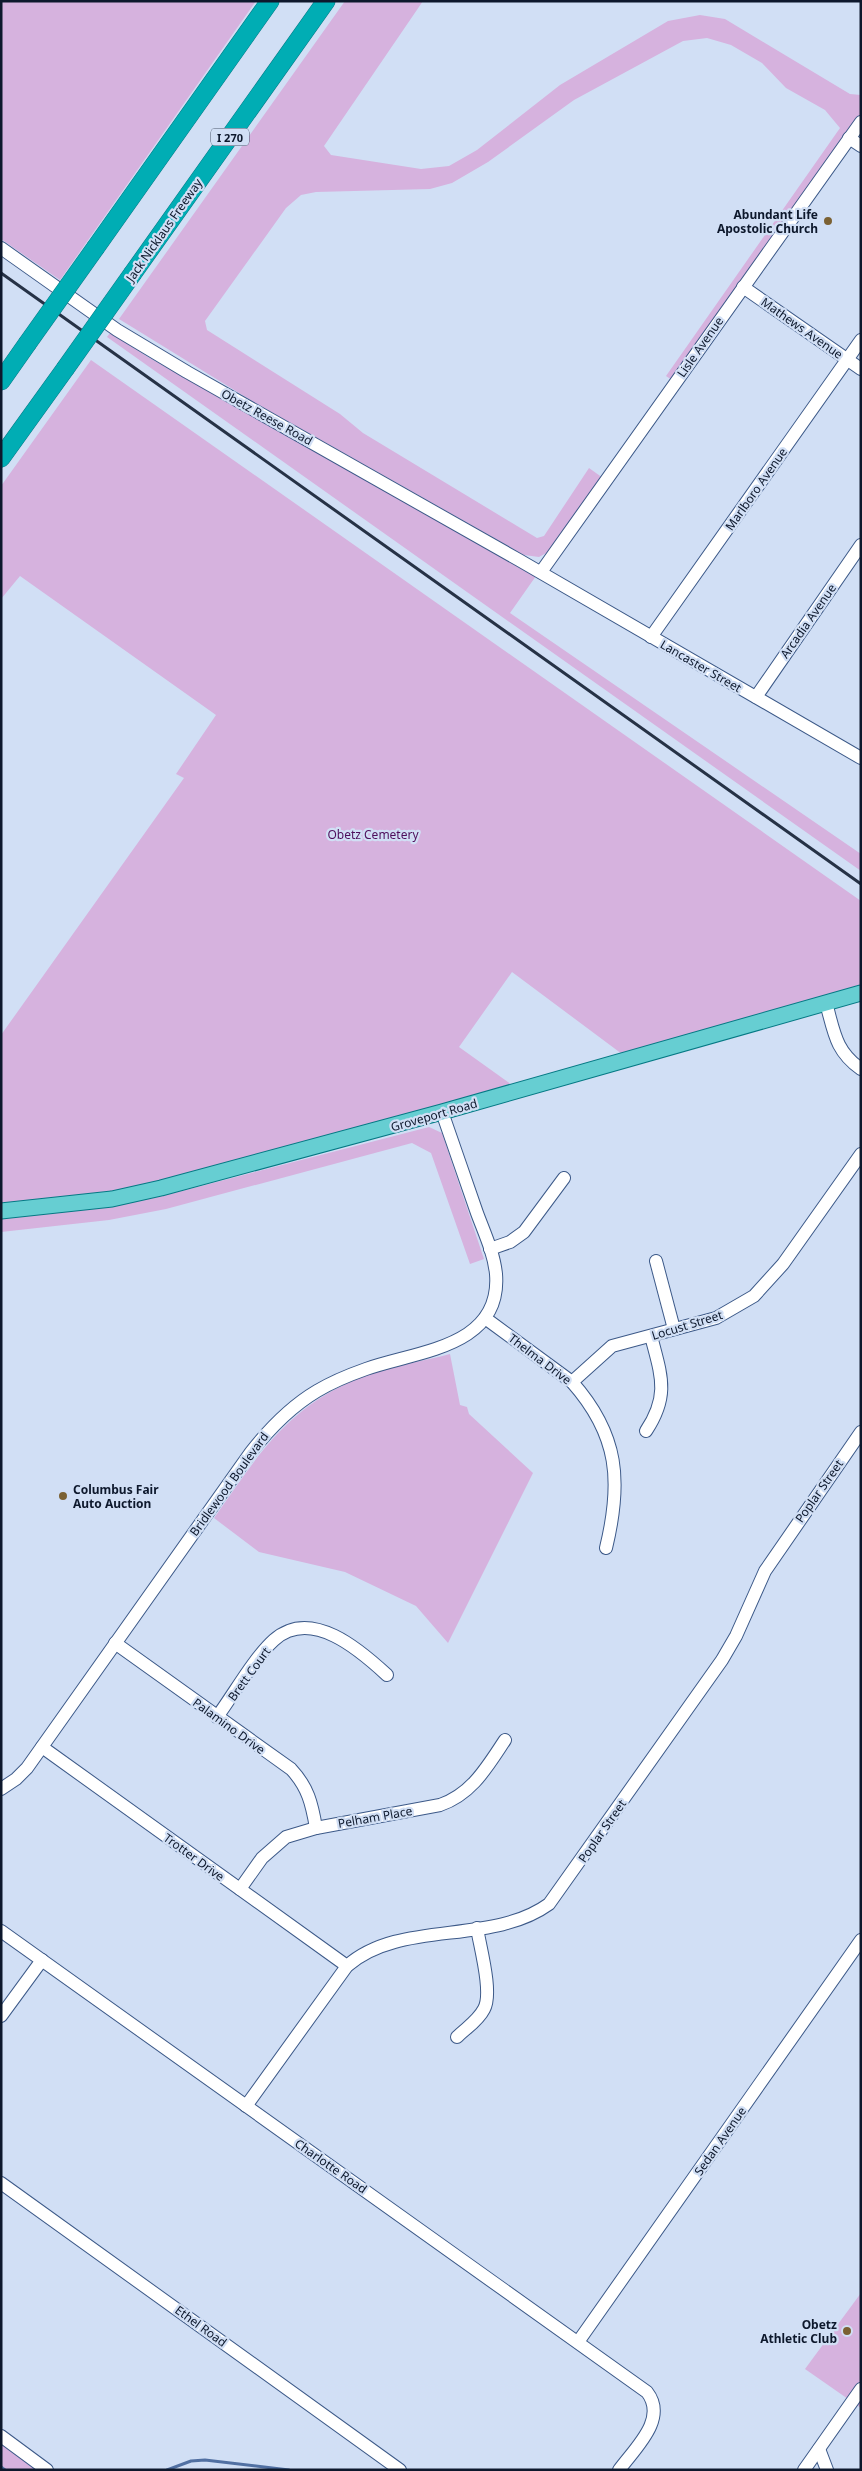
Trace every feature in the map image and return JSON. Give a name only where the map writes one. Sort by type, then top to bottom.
[{"type":"highway","points":[[1,381],[270,1]]},
{"type":"highway","name":"Jack Nicklaus Freeway","points":[[1,458],[326,1]]},
{"type":"main road","name":"Groveport Road","points":[[1,1211],[112,1199],[151,1191],[442,1112],[861,993]]},
{"type":"street","name":"Lisle Avenue","points":[[541,572],[861,122]]},
{"type":"street","points":[[849,138],[861,146]]},
{"type":"street","name":"Obetz Reese Road","points":[[1,248],[117,330],[187,372],[541,572]]},
{"type":"street","name":"Mathews Avenue","points":[[743,287],[861,369]]},
{"type":"street","name":"Marlboro Avenue","points":[[651,637],[861,340]]},
{"type":"street","name":"Arcadia Avenue","points":[[756,697],[861,545]]},
{"type":"street","name":"Lancaster Street","points":[[541,572],[651,637],[859,754]]},
{"type":"street","points":[[826,1003],[837,1044],[844,1056],[861,1068]]},
{"type":"street","name":"Bridlewood Boulevard","points":[[1,1789],[22,1774],[251,1452],[284,1415],[317,1391],[337,1381],[366,1369],[458,1341],[477,1328],[485,1318],[492,1305],[496,1290],[496,1274],[490,1249],[442,1112]]},
{"type":"street","name":"Locust Street","points":[[572,1382],[612,1346],[716,1318],[754,1296],[783,1264],[861,1154]]},
{"type":"street","points":[[490,1249],[510,1242],[524,1232],[564,1178]]},
{"type":"street","points":[[656,1261],[674,1329]]},
{"type":"street","name":"Thelma Drive","points":[[485,1318],[572,1382],[583,1394],[601,1424],[612,1456],[616,1494],[606,1548]]},
{"type":"street","points":[[646,1431],[660,1405],[662,1391],[661,1375],[651,1336]]},
{"type":"street","name":"Poplar Street","points":[[246,2106],[346,1966],[366,1952],[378,1947],[513,1921],[538,1912],[557,1895],[722,1660],[736,1636],[765,1570],[861,1432]]},
{"type":"street","name":"Brett Court","points":[[217,1717],[267,1647],[283,1633],[294,1629],[304,1627],[325,1632],[363,1652],[387,1675]]},
{"type":"street","name":"Palamino Drive","points":[[115,1644],[298,1777],[310,1795],[316,1828]]},
{"type":"street","name":"Pelham Place","points":[[240,1889],[262,1858],[278,1842],[296,1833],[440,1805],[452,1801],[472,1786],[505,1740]]},
{"type":"street","name":"Trotter Drive","points":[[42,1747],[346,1966]]},
{"type":"street","points":[[457,2036],[476,2021],[485,2008],[487,1994],[477,1928]]},
{"type":"street","name":"Charlotte Road","points":[[1,1931],[646,2392],[654,2407],[653,2419],[648,2430],[618,2470]]},
{"type":"street","name":"Sedan Avenue","points":[[578,2342],[861,1940]]},
{"type":"street","points":[[1,2016],[42,1960]]},
{"type":"street","name":"Ethel Road","points":[[1,2183],[400,2470]]},
{"type":"street","points":[[804,2470],[861,2389]]},
{"type":"street","points":[[1,2436],[47,2470]]},
{"type":"street","points":[[819,2449],[828,2470]]},
{"type":"green space","points":[[1,1],[256,1],[60,280],[1,239]]},
{"type":"green space","points":[[345,1],[423,1],[324,146],[331,155],[421,169],[449,166],[477,150],[560,85],[668,21],[700,15],[725,19],[850,94],[861,95],[861,115],[672,380],[666,376],[840,128],[825,110],[786,88],[762,63],[731,45],[707,38],[683,41],[574,100],[488,162],[452,183],[430,189],[316,192],[301,195],[286,208],[205,321],[207,330],[340,414],[363,433],[537,538],[544,536],[589,468],[603,478],[548,552],[539,557],[524,555],[252,401],[119,319]]},
{"type":"green space","points":[[110,333],[148,357],[536,576],[510,613],[861,854],[861,871],[107,337]]},
{"type":"green space","name":"Obetz Cemetery","points":[[91,360],[861,901],[861,986],[622,1054],[512,972],[459,1047],[512,1085],[154,1184],[64,1199],[1,1203],[1,1035],[184,778],[176,774],[216,715],[20,576],[1,599],[1,486]]},
{"type":"green space","points":[[429,1127],[442,1133],[484,1259],[470,1264],[431,1153],[412,1143],[166,1209],[109,1220],[1,1232],[1,1218],[145,1198],[186,1190]]},
{"type":"green space","points":[[450,1354],[460,1405],[467,1407],[469,1414],[533,1473],[448,1643],[416,1606],[345,1572],[259,1552],[214,1518],[259,1455],[291,1420],[310,1405],[332,1391],[357,1379],[391,1368]]},
{"type":"green space","name":"Obetz Athletic Club","points":[[861,2293],[861,2408],[805,2369]]},
{"type":"green space","points":[[1,2441],[41,2470],[1,2470]]},
{"type":"waterway","points":[[167,2470],[191,2461],[205,2460],[289,2470]]},
{"type":"waterway","points":[[1,2467],[5,2470]]},
{"type":"railway","points":[[1,273],[861,884]]},
{"type":"place","name":"Abundant Life Apostolic Church","points":[[828,221]]},
{"type":"place","name":"Columbus Fair Auto Auction","points":[[63,1496]]},
{"type":"place","name":"Obetz Athletic Club","points":[[847,2331]]}]
